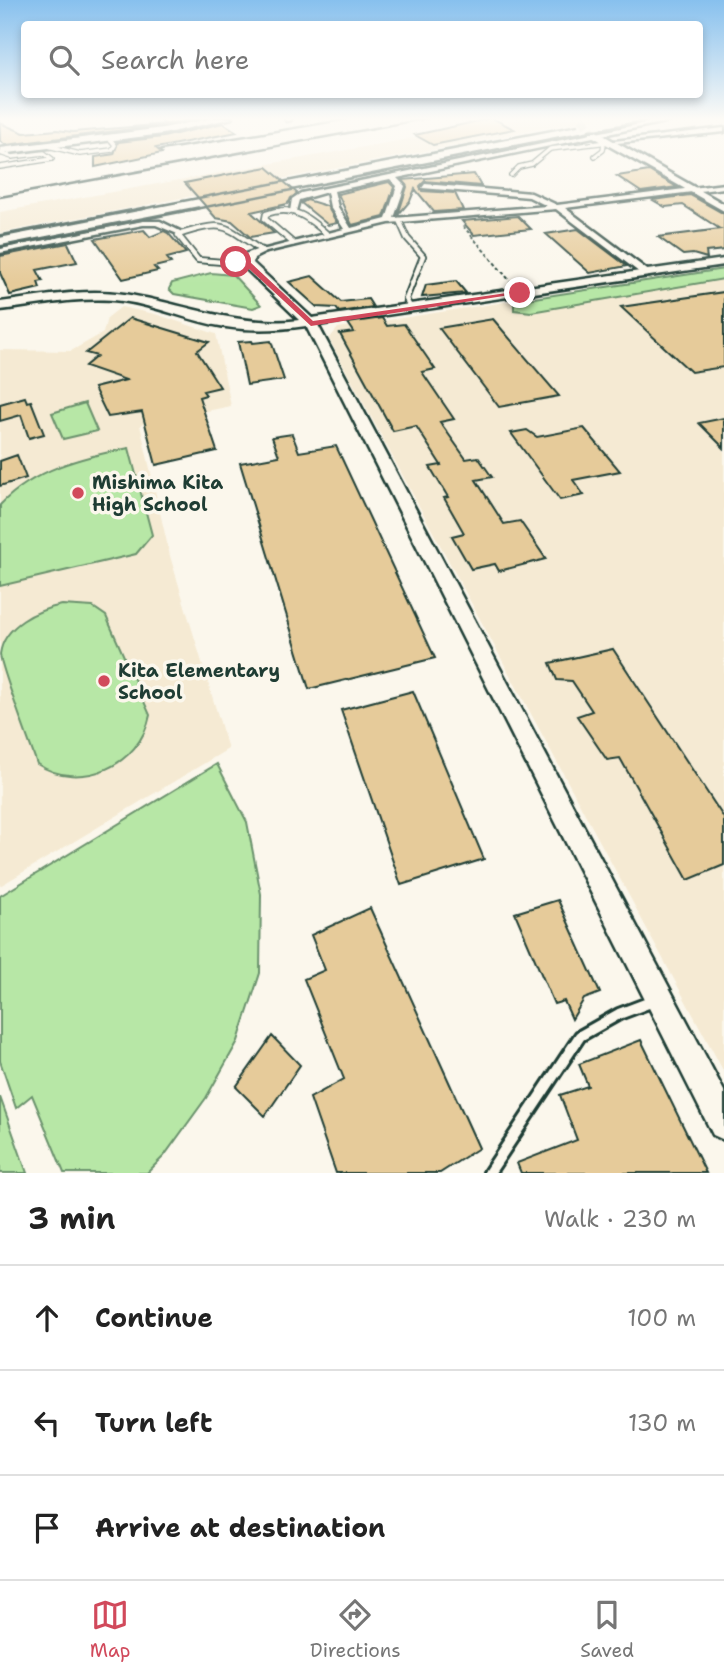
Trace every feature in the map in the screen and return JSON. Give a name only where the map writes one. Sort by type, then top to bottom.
[{"type":"street","points":[[293,209],[298,197],[409,173]]},
{"type":"street","points":[[663,173],[724,208]]},
{"type":"street","points":[[389,221],[401,186],[391,176]]},
{"type":"street","points":[[425,186],[531,195],[557,207],[647,274]]},
{"type":"street","points":[[724,186],[557,207],[389,221],[262,251],[249,256],[247,264],[311,324],[724,1124]]},
{"type":"street","points":[[330,189],[334,208],[348,230]]},
{"type":"street","points":[[0,251],[143,223],[161,224],[180,233]]},
{"type":"street","points":[[0,306],[83,296],[120,297],[162,304],[225,323],[254,326],[311,324],[724,262]]},
{"type":"lane","points":[[293,243],[265,217],[271,211],[293,209],[303,213],[328,235]]},
{"type":"lane","points":[[399,220],[407,238],[424,256],[406,299],[411,309]]},
{"type":"lane","points":[[247,264],[198,260],[179,237],[180,233],[223,225],[262,251]]},
{"type":"lane","points":[[489,1173],[580,1036],[619,1014],[659,999]]},
{"type":"path","points":[[455,215],[520,293]]},
{"type":"shaded area","points":[[220,173],[313,173],[0,233],[0,212]]},
{"type":"shaded area","points":[[724,268],[724,1072],[329,339],[338,328]]},
{"type":"shaded area","points":[[121,307],[155,314],[216,334],[231,406],[140,425],[170,556],[228,749],[0,886],[0,350],[71,351],[103,333],[107,318]]},
{"type":"green space","points":[[724,269],[724,279],[531,312],[514,310],[514,301]]},
{"type":"green space","points":[[211,273],[233,275],[261,305],[253,308],[174,294],[169,289],[172,283]]},
{"type":"green space","points":[[85,403],[97,431],[63,439],[52,413]]},
{"type":"green space","points":[[129,448],[152,535],[136,554],[0,586],[0,505],[28,482],[60,466]]},
{"type":"green space","points":[[62,605],[93,607],[106,616],[150,715],[144,733],[134,748],[106,769],[89,774],[54,772],[37,764],[1,661],[3,644],[15,627],[32,615]]},
{"type":"green space","points":[[217,764],[247,822],[261,894],[260,973],[238,1041],[206,1098],[164,1156],[147,1173],[64,1173],[32,1095],[16,1108],[0,1061],[0,896]]},
{"type":"green space","points":[[0,1097],[27,1173],[0,1173]]},
{"type":"building","points":[[238,173],[274,173],[297,193],[287,204],[251,212],[274,233],[250,237],[232,221],[216,218],[185,183]]},
{"type":"building","points":[[652,173],[677,187],[641,192],[617,176]]},
{"type":"building","points":[[474,174],[481,186],[425,181],[420,186],[422,191],[455,193],[463,210],[434,212],[415,189],[410,201],[398,215],[407,187],[402,180]]},
{"type":"building","points":[[389,182],[394,187],[384,217],[352,225],[338,194]]},
{"type":"building","points":[[690,195],[724,214],[724,250],[706,252],[707,258],[693,254],[683,255],[658,237],[720,229],[683,205],[665,207],[653,200]]},
{"type":"building","points":[[307,200],[327,206],[337,223],[328,225],[301,203]]},
{"type":"building","points":[[518,216],[531,229],[474,235],[462,221]]},
{"type":"building","points":[[578,229],[627,266],[590,273],[546,234]]},
{"type":"building","points":[[144,230],[150,237],[164,231],[168,233],[186,253],[167,258],[171,263],[154,267],[158,271],[123,279],[95,239]]},
{"type":"building","points":[[68,243],[77,262],[37,270],[43,281],[38,282],[40,288],[10,295],[0,273],[0,256]]},
{"type":"building","points":[[312,276],[341,302],[368,299],[373,307],[339,312],[336,308],[317,307],[289,282]]},
{"type":"building","points":[[456,281],[466,293],[422,297],[426,285]]},
{"type":"building","points":[[724,292],[724,367],[691,372],[621,307]]},
{"type":"building","points":[[130,318],[209,342],[197,351],[220,387],[203,391],[206,395],[199,397],[217,451],[156,465],[142,412],[108,417],[94,388],[126,380],[85,366],[97,356],[86,353]]},
{"type":"building","points":[[382,318],[387,326],[404,324],[435,369],[422,372],[454,419],[440,422],[466,459],[478,457],[492,477],[476,480],[504,524],[520,521],[546,559],[499,571],[495,564],[471,569],[452,536],[464,533],[444,498],[448,497],[430,467],[441,465],[416,426],[393,431],[340,334],[354,332],[348,323]]},
{"type":"building","points":[[493,319],[559,396],[499,407],[439,328]]},
{"type":"building","points":[[271,341],[284,380],[247,385],[238,342]]},
{"type":"building","points":[[25,397],[27,402],[31,401],[44,434],[29,438],[21,415],[0,421],[0,404]]},
{"type":"building","points":[[724,418],[724,448],[699,423]]},
{"type":"building","points":[[584,428],[620,471],[573,480],[584,495],[560,500],[511,433],[527,430],[537,437]]},
{"type":"building","points":[[292,434],[299,452],[336,446],[435,658],[309,689],[240,463],[279,456],[272,437]]},
{"type":"building","points":[[17,455],[26,478],[0,486],[0,461]]},
{"type":"building","points":[[613,649],[724,818],[724,865],[688,880],[620,758],[607,760],[577,716],[592,711],[572,681],[557,680],[550,663]]},
{"type":"building","points":[[413,691],[484,859],[401,885],[341,710]]},
{"type":"building","points":[[558,900],[600,993],[584,999],[572,1019],[564,1001],[554,1004],[515,913]]},
{"type":"building","points":[[370,908],[479,1148],[440,1173],[336,1173],[310,1098],[344,1079],[304,979],[325,970],[311,935]]},
{"type":"building","points":[[272,1036],[300,1065],[265,1116],[236,1087]]},
{"type":"building","points":[[641,1040],[706,1173],[521,1173],[517,1163],[577,1140],[560,1095],[588,1086],[579,1064]]},
{"type":"railway","points":[[0,197],[132,173]]},
{"type":"railway","points":[[136,210],[329,173]]},
{"type":"railway","points":[[190,210],[379,173]]},
{"type":"railway","points":[[0,236],[145,208]]},
{"type":"railway","points":[[0,247],[198,208]]},
{"type":"place","name":"Mishima Kita High School","points":[[78,493]]},
{"type":"place","name":"Kita Elementary School","points":[[104,681]]},
{"type":"route","points":[[236,262],[247,264],[311,324],[520,293]]}]
